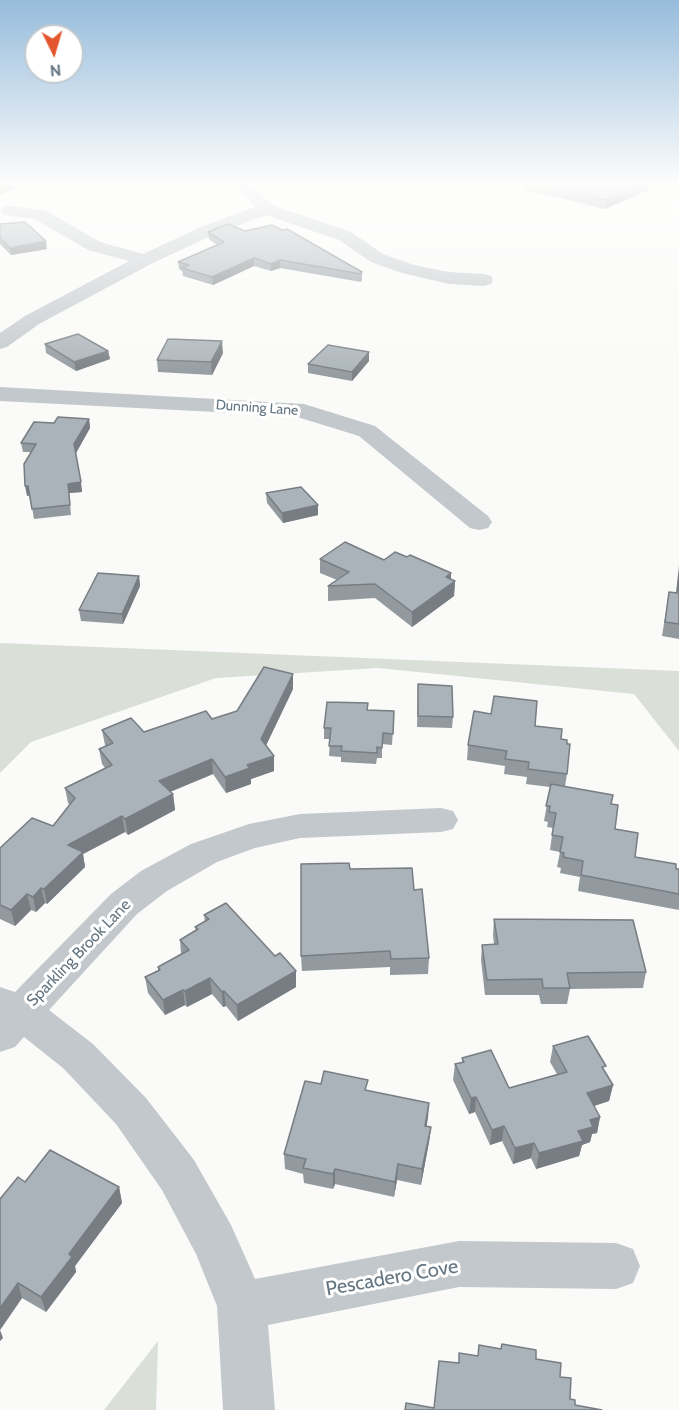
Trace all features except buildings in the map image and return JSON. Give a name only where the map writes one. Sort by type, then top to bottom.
[{"type":"street","points":[[111,251],[145,260]]},
{"type":"street","points":[[0,343],[32,320],[165,251]]},
{"type":"street","points":[[367,251],[377,258],[409,269],[449,278],[484,280]]},
{"type":"street","name":"Dunning Lane","points":[[0,394],[296,409],[367,431],[479,522]]},
{"type":"street","name":"Sparkling Brook Lane","points":[[7,1017],[124,904],[154,881],[204,853],[249,837],[300,826],[441,820]]},
{"type":"street","points":[[7,1017],[78,1056],[131,1111],[178,1176],[214,1241],[242,1306],[249,1410]]},
{"type":"street","name":"Pescadero Cove","points":[[242,1306],[459,1264],[615,1266]]},
{"type":"shaded area","points":[[0,643],[679,671],[679,751],[634,694],[378,668],[216,678],[31,742],[0,773]]},
{"type":"shaded area","points":[[158,1341],[156,1410],[104,1410]]}]
